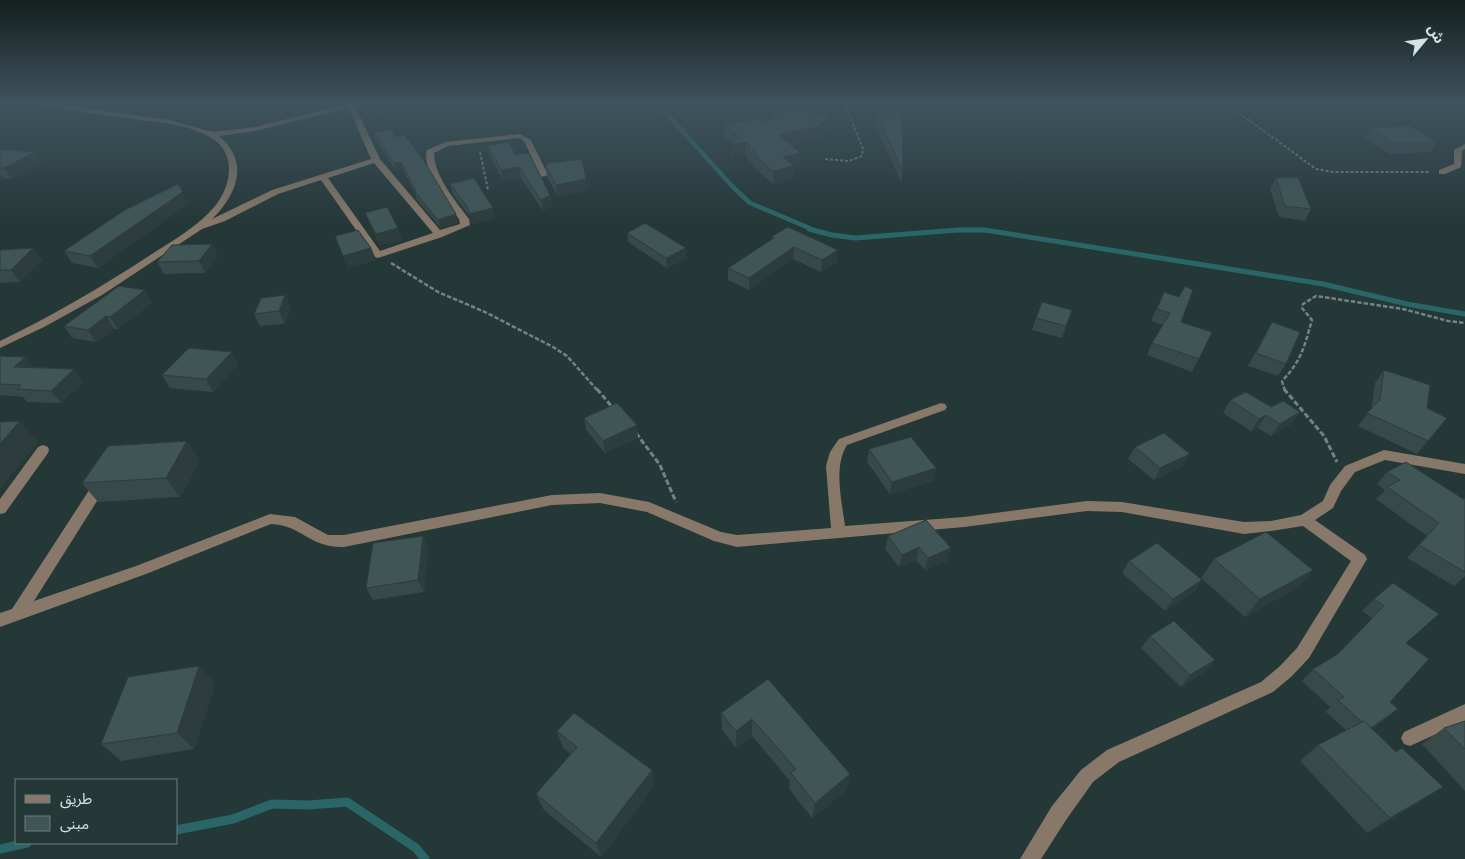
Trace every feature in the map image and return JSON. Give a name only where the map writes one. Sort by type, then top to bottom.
[{"type":"street","points":[[0,345],[58,316],[124,278],[195,228],[218,208],[230,189],[234,174],[229,149],[224,144]]},
{"type":"street","points":[[369,144],[376,160],[439,236]]},
{"type":"street","points":[[323,178],[378,255],[439,236],[461,227],[465,223],[442,186],[429,154],[434,149],[446,144]]},
{"type":"street","points":[[529,144],[544,175]]},
{"type":"street","points":[[1442,172],[1458,165],[1458,150],[1465,146]]},
{"type":"street","points":[[195,228],[222,219],[275,192],[376,160]]},
{"type":"street","points":[[838,533],[833,466],[836,452],[843,442],[942,407]]},
{"type":"street","points":[[0,509],[43,450]]},
{"type":"street","points":[[0,620],[141,570],[270,519],[288,519],[303,526],[318,538],[329,542],[386,534],[552,500],[600,498],[649,507],[719,537],[737,540],[964,522],[1087,506],[1122,507],[1151,511],[1244,528],[1271,526],[1305,520],[1328,504],[1350,469],[1384,456],[1465,469]]},
{"type":"street","points":[[17,614],[72,526],[111,469]]},
{"type":"street","points":[[1030,859],[1059,813],[1087,776],[1106,761],[1113,756],[1267,687],[1303,653],[1360,559],[1305,520]]},
{"type":"street","points":[[1410,738],[1465,712]]},
{"type":"path","points":[[477,144],[488,190]]},
{"type":"path","points":[[825,159],[845,162],[856,160],[862,156],[863,149],[861,144]]},
{"type":"path","points":[[1281,144],[1309,165],[1324,171],[1442,172]]},
{"type":"path","points":[[378,255],[438,292],[485,312],[553,346],[567,356],[615,410]]},
{"type":"path","points":[[1344,476],[1324,436],[1284,390],[1282,381],[1296,366],[1304,348],[1312,320],[1302,308],[1303,304],[1316,296],[1403,309],[1448,321],[1465,323]]},
{"type":"path","points":[[634,430],[654,455],[670,481],[681,520]]},
{"type":"building","points":[[381,144],[412,144],[456,214],[438,220],[415,192],[401,162],[394,163]]},
{"type":"building","points":[[509,144],[516,155],[529,153],[550,195],[541,200],[519,167],[501,170],[488,146]]},
{"type":"building","points":[[749,144],[790,144],[801,153],[783,157],[794,166],[773,171],[748,147],[751,146]]},
{"type":"building","points":[[890,144],[903,144],[903,171]]},
{"type":"building","points":[[0,149],[35,152],[4,168],[0,168]]},
{"type":"building","points":[[582,159],[586,179],[556,185],[546,166],[548,163]]},
{"type":"building","points":[[1298,177],[1311,209],[1285,206],[1276,178]]},
{"type":"building","points":[[474,178],[493,208],[469,214],[468,208],[450,184]]},
{"type":"building","points":[[178,184],[183,192],[90,256],[64,251],[123,211]]},
{"type":"building","points":[[387,207],[398,228],[376,234],[365,213]]},
{"type":"building","points":[[645,223],[686,248],[666,258],[627,233]]},
{"type":"building","points":[[788,227],[838,250],[822,260],[794,247],[749,278],[728,268],[774,238],[771,237]]},
{"type":"building","points":[[358,230],[371,248],[343,256],[335,236]]},
{"type":"building","points":[[212,244],[199,261],[157,262],[172,245]]},
{"type":"building","points":[[33,248],[11,270],[0,270],[0,250]]},
{"type":"building","points":[[119,286],[145,290],[110,317],[106,316],[88,330],[64,326]]},
{"type":"building","points":[[1185,286],[1193,290],[1181,322],[1212,332],[1199,359],[1152,343],[1170,313],[1157,309],[1164,292],[1179,297]]},
{"type":"building","points":[[285,295],[279,311],[254,314],[261,298]]},
{"type":"building","points":[[1042,302],[1072,310],[1066,326],[1036,318]]},
{"type":"building","points":[[1272,322],[1300,332],[1286,364],[1256,353]]},
{"type":"building","points":[[189,348],[232,352],[206,379],[162,375]]},
{"type":"building","points":[[0,356],[25,357],[14,367],[74,369],[51,391],[17,389],[21,385],[0,384]]},
{"type":"building","points":[[1384,370],[1430,385],[1427,408],[1447,418],[1428,441],[1367,413],[1380,400]]},
{"type":"building","points":[[1246,392],[1271,407],[1283,401],[1300,412],[1280,424],[1266,415],[1259,419],[1230,400]]},
{"type":"building","points":[[617,403],[637,425],[603,441],[584,418]]},
{"type":"building","points":[[20,421],[0,444],[0,422]]},
{"type":"building","points":[[1164,433],[1190,454],[1160,468],[1135,447]]},
{"type":"building","points":[[911,437],[936,468],[892,482],[869,449]]},
{"type":"building","points":[[187,441],[166,478],[82,483],[108,446]]},
{"type":"building","points":[[1406,462],[1463,499],[1465,498],[1465,572],[1419,545],[1439,523],[1387,487],[1400,480],[1387,472]]},
{"type":"building","points":[[926,520],[951,548],[928,558],[919,547],[902,555],[888,536]]},
{"type":"building","points":[[1266,532],[1313,570],[1260,599],[1214,559]]},
{"type":"building","points":[[423,536],[418,580],[366,588],[373,543]]},
{"type":"building","points":[[1157,543],[1202,580],[1173,599],[1129,561]]},
{"type":"building","points":[[1393,583],[1439,614],[1406,643],[1429,659],[1390,702],[1398,709],[1371,728],[1338,700],[1344,697],[1313,669],[1338,654],[1384,606],[1374,599]]},
{"type":"building","points":[[1174,621],[1215,660],[1190,675],[1150,636]]},
{"type":"building","points":[[199,666],[177,733],[101,744],[128,677]]},
{"type":"building","points":[[768,679],[850,774],[815,803],[791,773],[796,769],[752,719],[736,731],[721,713]]},
{"type":"building","points":[[574,713],[652,770],[596,843],[536,794],[577,747],[557,731]]},
{"type":"building","points":[[1364,721],[1396,752],[1402,748],[1443,787],[1390,818],[1318,745]]},
{"type":"building","points":[[1465,721],[1465,749],[1444,728]]},
{"type":"waterway","points":[[694,144],[750,203],[814,230]]},
{"type":"waterway","points":[[809,229],[855,238],[958,230],[985,230],[1323,284],[1407,304],[1465,314]]},
{"type":"waterway","points":[[178,830],[233,819],[272,804],[309,805],[347,802],[416,848],[425,859]]},
{"type":"waterway","points":[[0,849],[22,844]]}]
